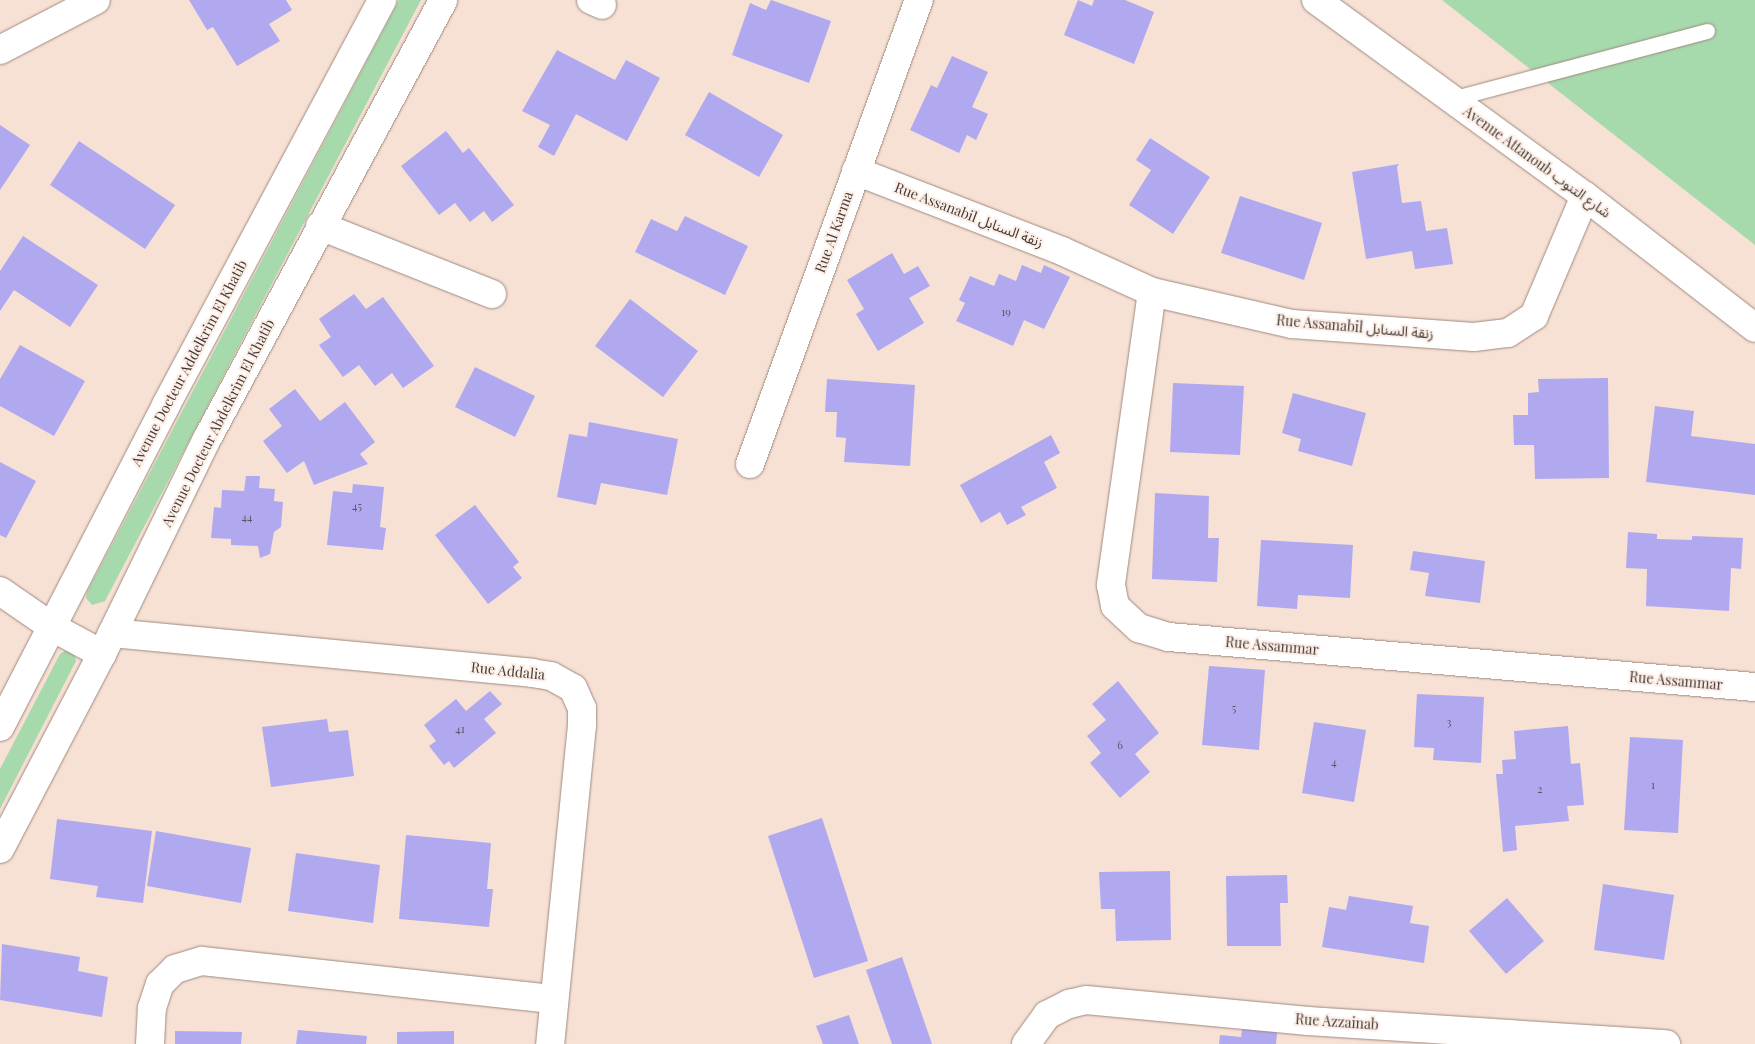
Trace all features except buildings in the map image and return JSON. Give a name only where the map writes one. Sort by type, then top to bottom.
[{"type":"street","points":[[0,50],[96,0]]},
{"type":"street","name":"Avenue Docteur Addelkrim El Khatib","points":[[0,727],[166,405],[382,0]]},
{"type":"street","name":"Avenue Docteur Abdelkrim El Khatib","points":[[0,849],[107,643],[207,439],[443,0]]},
{"type":"street","name":"Rue Al Karma","points":[[750,464],[919,0]]},
{"type":"street","name":"Avenue Attanoub شارع التنوب","points":[[1316,0],[1585,196],[1755,328]]},
{"type":"street","name":"Rue Assanabil زنقة السنابل","points":[[856,171],[1062,252],[1152,292],[1292,324],[1497,336],[1522,327],[1534,316],[1585,196]]},
{"type":"street","points":[[320,226],[492,294]]},
{"type":"street","name":"Rue Assammar","points":[[1152,292],[1111,585],[1115,606],[1138,628],[1169,637],[1755,688]]},
{"type":"street","points":[[0,591],[52,626],[107,643]]},
{"type":"street","name":"Rue Addalia","points":[[107,643],[532,673],[551,676],[573,688],[582,708],[582,724],[550,1044]]},
{"type":"street","points":[[150,1044],[152,1008],[160,984],[175,969],[202,961],[554,999]]},
{"type":"street","name":"Rue Azzainab","points":[[1026,1044],[1047,1015],[1069,1004],[1086,1000],[1308,1021],[1666,1044]]},
{"type":"lane","points":[[1451,99],[1707,31]]},
{"type":"green space","points":[[399,0],[421,0],[105,601],[92,605],[86,598],[87,592]]},
{"type":"green space","points":[[1442,0],[1755,0],[1755,245]]},
{"type":"green space","points":[[66,650],[74,652],[76,661],[0,809],[0,769],[60,654]]}]
